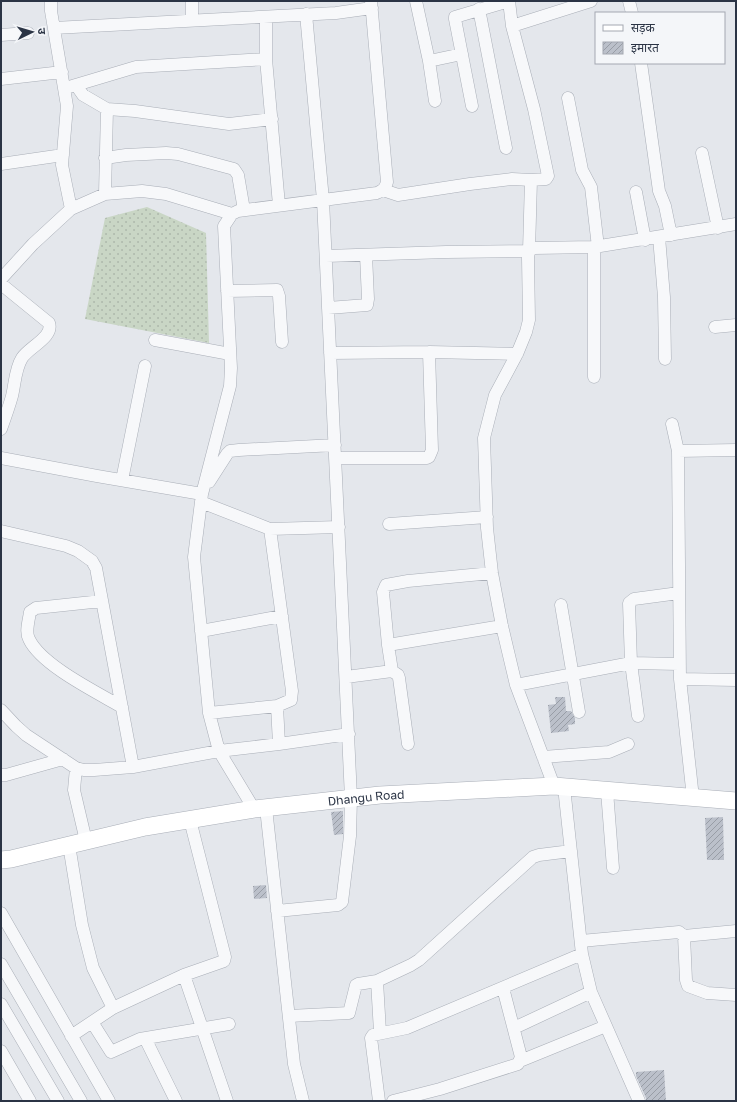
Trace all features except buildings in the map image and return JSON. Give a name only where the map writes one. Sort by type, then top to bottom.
[{"type":"street","points":[[51,1],[67,106],[62,165],[71,209]]},
{"type":"street","points":[[192,1],[192,20]]},
{"type":"street","points":[[416,1],[429,61],[435,101]]},
{"type":"street","points":[[383,190],[398,195],[512,179],[546,179],[548,176],[534,109],[512,26],[510,1],[479,9],[456,17],[455,19],[472,106]]},
{"type":"street","points":[[512,26],[557,6],[591,1]]},
{"type":"street","points":[[629,1],[632,12]]},
{"type":"street","points":[[1,280],[33,244],[71,209],[105,194],[142,192],[166,194],[232,214],[244,210],[376,193],[386,187],[387,182],[371,5],[336,13],[54,28]]},
{"type":"street","points":[[479,9],[506,148]]},
{"type":"street","points":[[277,910],[338,905],[342,902],[350,836],[351,798],[324,200],[306,14]]},
{"type":"street","points":[[266,17],[266,59],[279,205]]},
{"type":"street","points":[[1,35],[28,33]]},
{"type":"street","points":[[429,61],[462,54]]},
{"type":"street","points":[[64,88],[136,67],[266,59]]},
{"type":"street","points":[[641,64],[659,191],[665,206],[665,359]]},
{"type":"street","points":[[1,79],[62,72]]},
{"type":"street","points":[[76,84],[83,95],[107,109],[134,110],[229,124],[272,119]]},
{"type":"street","points":[[568,98],[582,170],[591,187],[596,247],[594,377]]},
{"type":"street","points":[[105,194],[107,109]]},
{"type":"street","points":[[105,158],[126,155],[178,154],[234,169],[238,175],[244,210]]},
{"type":"street","points":[[702,154],[718,228]]},
{"type":"street","points":[[1,164],[63,155]]},
{"type":"street","points":[[531,180],[528,258],[529,320],[518,354],[495,394],[484,438],[487,517],[492,573],[502,626],[516,685],[543,757],[559,787],[571,851],[582,954],[591,992],[639,1101]]},
{"type":"street","points":[[636,192],[645,240]]},
{"type":"street","points":[[232,214],[224,226],[230,386],[201,498],[194,557],[209,713],[219,751],[260,808],[277,910],[294,1064],[303,1101]]},
{"type":"street","points":[[326,256],[529,251],[534,248],[596,247],[736,224]]},
{"type":"street","points":[[328,308],[367,305],[366,255]]},
{"type":"street","points":[[1,284],[49,323],[50,326],[48,333],[22,358],[18,367],[12,396],[1,429]]},
{"type":"street","points":[[227,291],[277,290],[279,296],[282,342]]},
{"type":"street","points":[[715,327],[736,325]]},
{"type":"street","points":[[155,340],[230,354]]},
{"type":"street","points":[[330,353],[429,352],[518,354]]},
{"type":"street","points":[[336,458],[429,457],[432,450],[429,352]]},
{"type":"street","points":[[122,480],[145,366]]},
{"type":"street","points":[[672,424],[678,451],[679,664],[693,798]]},
{"type":"street","points":[[201,498],[230,451],[335,445]]},
{"type":"street","points":[[678,451],[736,450]]},
{"type":"street","points":[[1,458],[122,480],[201,498],[270,528],[339,527]]},
{"type":"street","points":[[389,524],[487,517]]},
{"type":"street","points":[[209,713],[277,706],[289,701],[292,697],[270,528]]},
{"type":"street","points":[[1,531],[78,550],[86,555],[96,568],[133,767]]},
{"type":"street","points":[[392,671],[383,592],[386,585],[408,581],[492,573]]},
{"type":"street","points":[[638,716],[632,663],[629,603],[634,599],[679,592]]},
{"type":"street","points":[[102,601],[36,608],[30,612],[28,638],[39,654],[52,666],[122,707]]},
{"type":"street","points":[[561,605],[574,674],[579,712]]},
{"type":"street","points":[[201,631],[282,616]]},
{"type":"street","points":[[388,645],[502,626]]},
{"type":"street","points":[[516,685],[632,663],[679,664]]},
{"type":"street","points":[[346,677],[392,671],[398,675],[408,744]]},
{"type":"street","points":[[680,679],[736,680]]},
{"type":"street","points":[[277,706],[279,744]]},
{"type":"street","points":[[1,710],[26,735],[76,768],[84,770],[133,767],[219,751],[348,734]]},
{"type":"street","points":[[543,757],[609,752],[628,744]]},
{"type":"street","points":[[1,775],[6,775],[63,759]]},
{"type":"street","points":[[76,768],[74,790],[86,841]]},
{"type":"street","name":"Dhangu Road","points":[[1,860],[11,859],[145,827],[260,808],[380,795],[559,787],[736,801]]},
{"type":"street","points":[[607,790],[613,868]]},
{"type":"street","points":[[71,1036],[113,1008],[184,975],[223,963],[225,959],[190,820]]},
{"type":"street","points":[[69,845],[82,925],[93,968],[113,1008]]},
{"type":"street","points":[[289,1016],[346,1014],[350,1011],[356,985],[360,983],[377,981],[411,966],[533,857],[571,851]]},
{"type":"street","points":[[1,913],[109,1101]]},
{"type":"street","points":[[581,941],[679,932],[684,936],[736,931]]},
{"type":"street","points":[[684,936],[686,982],[688,986],[707,993],[736,995]]},
{"type":"street","points":[[379,1101],[371,1038],[373,1035],[380,1032],[407,1028],[582,954]]},
{"type":"street","points":[[1,964],[81,1101]]},
{"type":"street","points":[[184,975],[227,1101]]},
{"type":"street","points":[[377,981],[380,1032]]},
{"type":"street","points":[[503,988],[514,1028],[520,1060]]},
{"type":"street","points":[[514,1028],[591,992]]},
{"type":"street","points":[[1,1004],[58,1101]]},
{"type":"street","points":[[92,1022],[111,1052],[140,1039],[229,1024]]},
{"type":"street","points":[[399,1100],[515,1066],[520,1060],[606,1026]]},
{"type":"street","points":[[145,1038],[176,1101]]},
{"type":"street","points":[[1,1051],[30,1101]]},
{"type":"green space","points":[[147,207],[206,233],[209,343],[85,319],[105,218]]}]
